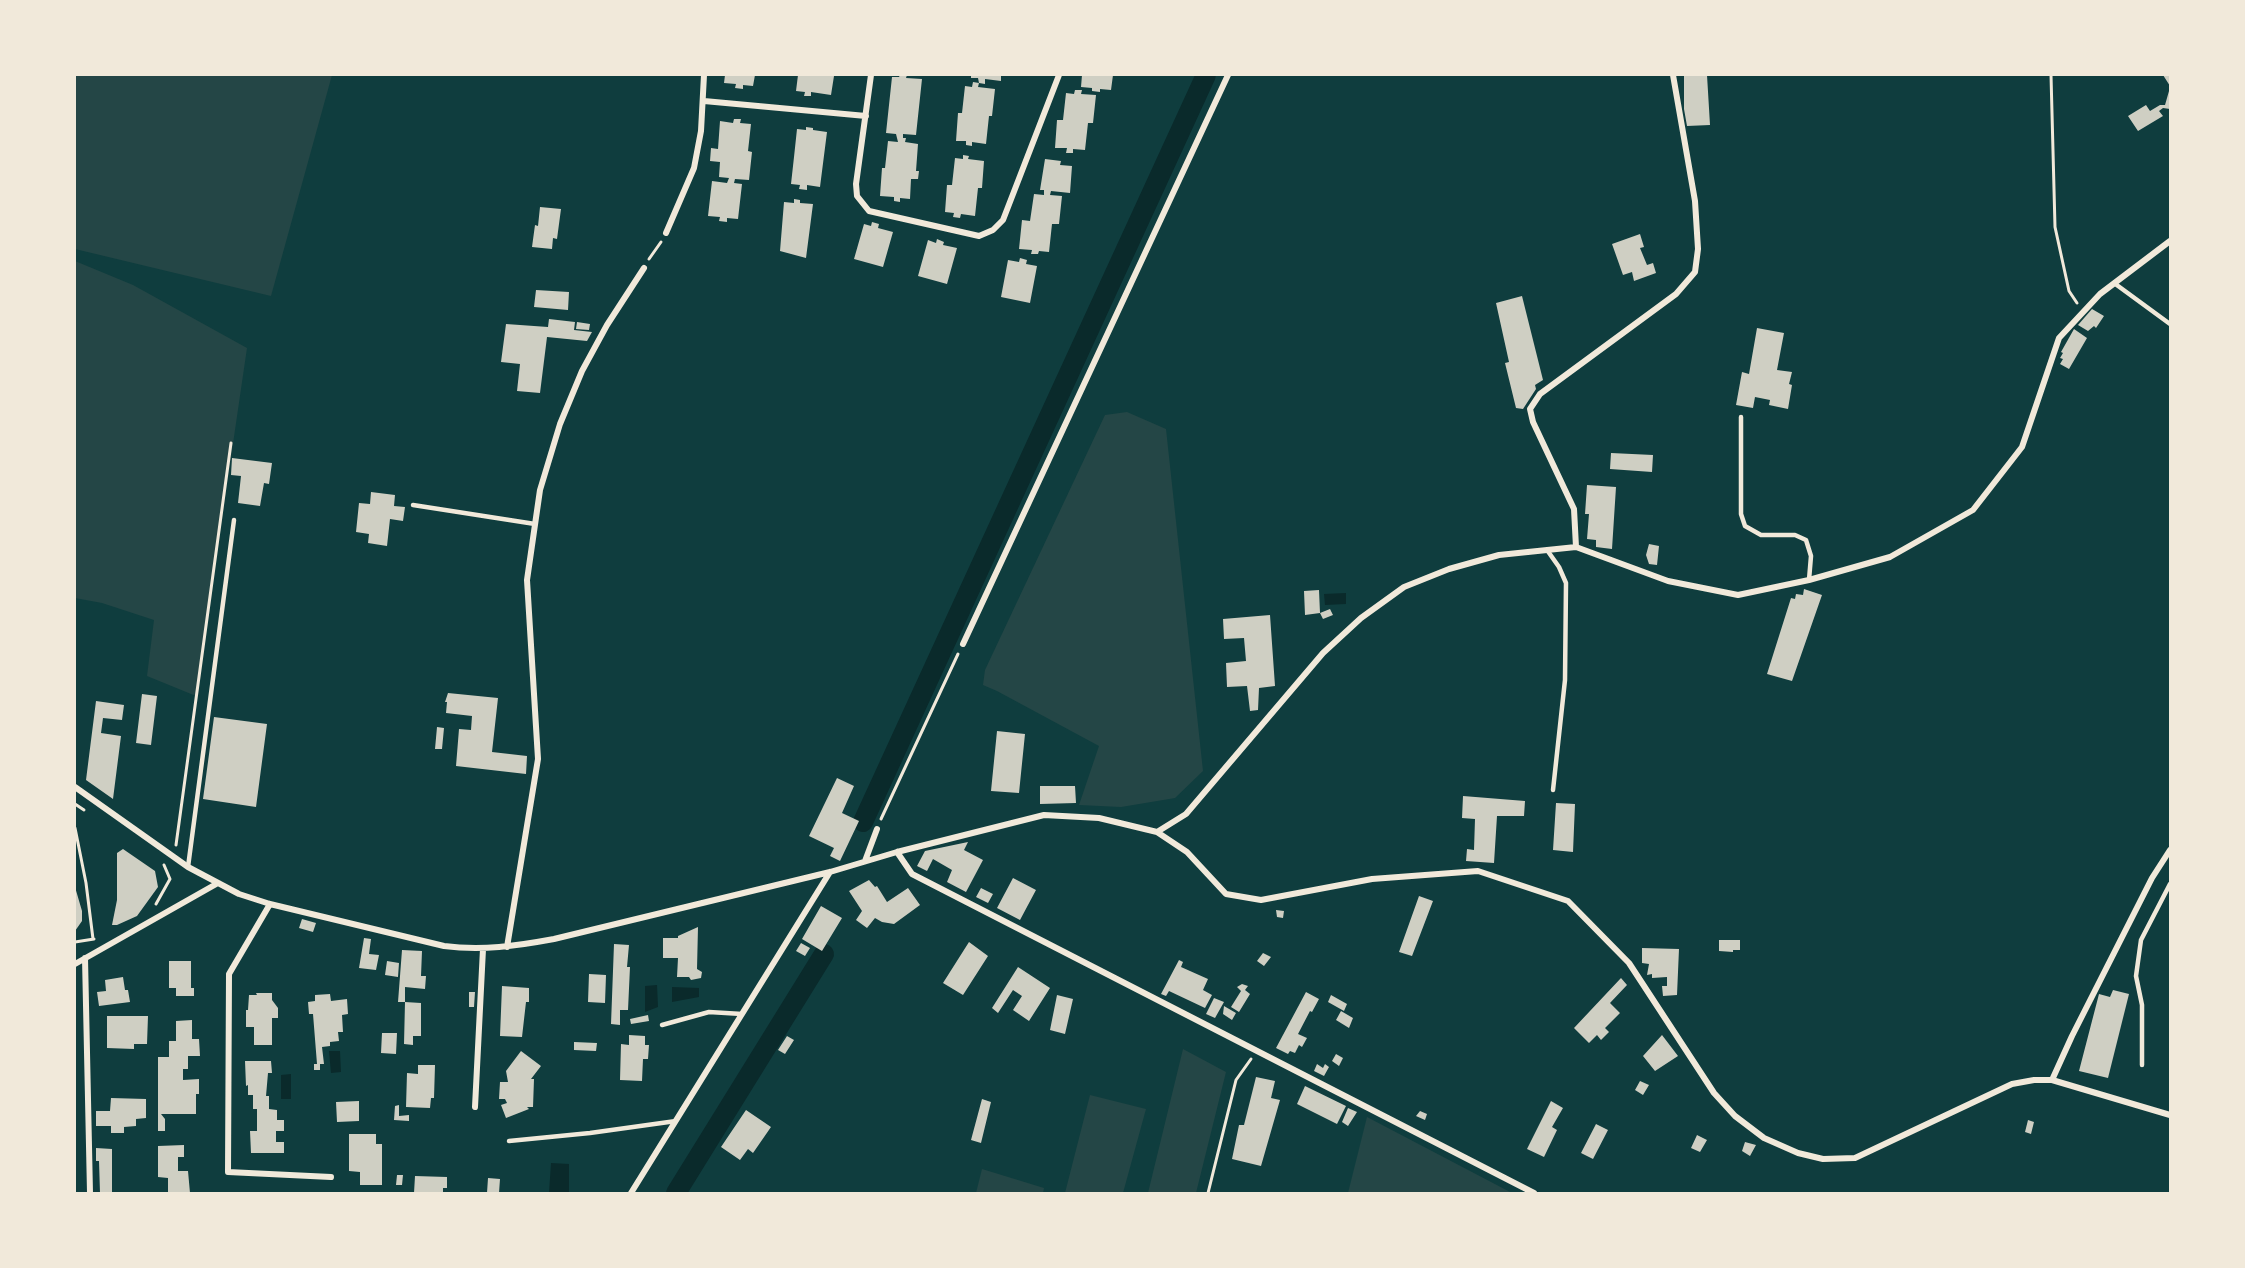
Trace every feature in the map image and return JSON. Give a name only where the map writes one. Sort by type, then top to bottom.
[{"type":"street","points":[[666,233],[694,168],[704,101],[704,75]]},
{"type":"street","points":[[871,75],[856,184],[857,196],[862,204],[869,211],[979,236],[993,230],[1003,220],[1059,75]]},
{"type":"street","points":[[963,644],[1228,75]]},
{"type":"street","points":[[1576,547],[1574,509],[1533,422],[1530,409],[1540,394],[1677,294],[1695,272],[1698,249],[1695,201],[1673,75]]},
{"type":"street","points":[[704,101],[866,116]]},
{"type":"street","points":[[1157,832],[1186,814],[1323,653],[1361,618],[1404,587],[1449,568],[1499,555],[1576,547],[1668,581],[1738,595],[1809,580],[1890,557],[1973,510],[2022,447],[2059,338],[2100,294],[2170,241]]},
{"type":"street","points":[[507,947],[538,759],[527,580],[540,490],[560,424],[582,371],[607,325],[644,268]]},
{"type":"street","points":[[75,787],[188,867],[218,883],[270,904],[444,946],[483,949],[554,939],[830,872],[897,852],[1044,815],[1099,818],[1157,832],[1187,852],[1226,894],[1261,900],[1372,879],[1478,871],[1568,901],[1629,963],[1714,1093],[1735,1116],[1764,1138],[1797,1153],[1823,1159],[1855,1158],[2012,1084],[2034,1080],[2052,1080],[2170,1115]]},
{"type":"street","points":[[865,861],[877,829]]},
{"type":"street","points":[[2052,1080],[2152,878],[2170,850]]},
{"type":"street","points":[[897,852],[912,874],[1534,1193]]},
{"type":"street","points":[[631,1193],[830,872]]},
{"type":"street","points":[[75,964],[218,883]]},
{"type":"street","points":[[270,904],[229,974],[228,1172],[331,1177]]},
{"type":"street","points":[[475,1107],[483,949]]},
{"type":"street","points":[[85,958],[90,1193]]},
{"type":"lane","points":[[2114,283],[2170,324]]},
{"type":"lane","points":[[1741,417],[1741,514],[1745,526],[1761,535],[1795,535],[1806,540],[1811,555],[1809,580]]},
{"type":"lane","points":[[413,505],[535,524]]},
{"type":"lane","points":[[188,867],[234,520]]},
{"type":"lane","points":[[1547,550],[1559,567],[1566,583],[1565,680],[1553,790]]},
{"type":"lane","points":[[2142,1065],[2142,1005],[2136,976],[2141,940],[2170,884]]},
{"type":"lane","points":[[662,1025],[709,1012],[742,1014]]},
{"type":"lane","points":[[509,1141],[590,1134],[676,1121]]},
{"type":"path","points":[[2051,75],[2055,227],[2069,291],[2083,312]]},
{"type":"path","points":[[644,268],[666,233]]},
{"type":"path","points":[[165,868],[178,840],[231,442]]},
{"type":"path","points":[[877,829],[963,644]]},
{"type":"path","points":[[75,804],[92,815]]},
{"type":"path","points":[[75,828],[86,883],[95,952]]},
{"type":"path","points":[[154,905],[160,899],[170,879],[163,862]]},
{"type":"path","points":[[75,942],[99,938]]},
{"type":"path","points":[[1208,1193],[1236,1080],[1257,1051]]},
{"type":"shaded area","points":[[75,75],[332,75],[271,296],[75,249]]},
{"type":"shaded area","points":[[75,261],[133,285],[247,348],[196,696],[147,676],[154,620],[102,603],[75,598]]},
{"type":"shaded area","points":[[1127,412],[1166,429],[1203,771],[1175,798],[1121,807],[1079,805],[1099,746],[983,685],[985,670],[1105,415]]},
{"type":"shaded area","points":[[1346,593],[1346,604],[1325,605],[1324,594]]},
{"type":"shaded area","points":[[657,985],[658,1007],[645,1012],[645,986]]},
{"type":"shaded area","points":[[672,987],[699,988],[699,997],[672,1002]]},
{"type":"shaded area","points":[[1183,1049],[1226,1072],[1196,1193],[1148,1193]]},
{"type":"shaded area","points":[[329,1051],[340,1051],[341,1072],[331,1073]]},
{"type":"shaded area","points":[[291,1074],[291,1099],[281,1099],[281,1075]]},
{"type":"shaded area","points":[[1090,1095],[1146,1109],[1123,1193],[1065,1193]]},
{"type":"shaded area","points":[[1367,1117],[1512,1193],[1348,1193]]},
{"type":"shaded area","points":[[551,1163],[569,1164],[569,1193],[549,1193]]},
{"type":"shaded area","points":[[982,1169],[1044,1188],[1043,1193],[976,1193]]},
{"type":"building","points":[[725,75],[755,75],[753,86],[743,85],[743,89],[735,88],[736,84],[724,83]]},
{"type":"building","points":[[798,75],[834,76],[831,95],[811,92],[811,96],[804,96],[805,92],[796,91]]},
{"type":"building","points":[[907,75],[906,78],[922,79],[916,135],[903,134],[903,138],[906,138],[905,142],[918,144],[916,171],[919,171],[918,179],[911,179],[910,199],[900,198],[900,202],[894,201],[894,197],[880,196],[882,168],[885,168],[888,141],[898,142],[896,134],[886,133],[892,77]]},
{"type":"building","points":[[971,75],[1001,75],[1001,81],[985,79],[985,84],[979,83],[978,78],[971,78]]},
{"type":"building","points":[[1082,75],[1113,75],[1111,90],[1100,89],[1100,92],[1092,91],[1092,88],[1081,87]]},
{"type":"building","points":[[1684,75],[1707,75],[1710,125],[1687,126],[1684,109]]},
{"type":"building","points":[[2163,75],[2170,75],[2170,86]]},
{"type":"building","points":[[973,82],[979,83],[978,87],[995,89],[992,116],[989,116],[986,144],[972,142],[972,146],[966,145],[966,141],[956,141],[958,113],[962,113],[965,86],[972,87]]},
{"type":"building","points":[[1075,90],[1082,90],[1081,94],[1096,95],[1093,123],[1088,123],[1085,150],[1073,149],[1073,153],[1066,153],[1067,148],[1055,148],[1057,120],[1063,120],[1066,93],[1074,94]]},
{"type":"building","points":[[2169,91],[2170,109],[2163,108],[2159,111],[2163,116],[2138,131],[2128,116],[2146,105],[2150,111],[2160,105],[2165,105]]},
{"type":"building","points":[[734,119],[741,119],[740,123],[751,124],[748,151],[752,152],[749,180],[735,179],[734,183],[742,184],[738,219],[727,218],[727,222],[719,221],[720,217],[708,216],[712,181],[727,183],[729,178],[719,177],[720,162],[710,161],[711,148],[718,149],[720,121],[733,123]]},
{"type":"building","points":[[806,127],[827,132],[820,187],[807,185],[807,190],[799,189],[800,185],[791,184],[797,129],[806,130]]},
{"type":"building","points":[[963,155],[969,156],[968,159],[984,161],[982,188],[978,188],[975,216],[961,214],[960,218],[953,217],[954,213],[945,212],[947,185],[952,185],[955,158],[963,159]]},
{"type":"building","points":[[1045,159],[1061,161],[1060,165],[1072,166],[1070,193],[1051,191],[1050,195],[1062,196],[1059,224],[1052,224],[1049,252],[1039,251],[1038,254],[1031,254],[1032,250],[1019,249],[1022,220],[1030,221],[1034,194],[1044,195],[1044,190],[1040,190]]},
{"type":"building","points":[[794,199],[800,200],[800,203],[813,204],[806,258],[780,251],[784,202],[794,203]]},
{"type":"building","points":[[540,207],[561,209],[557,239],[553,238],[552,249],[532,247]]},
{"type":"building","points":[[872,222],[879,224],[878,228],[893,232],[883,267],[854,259],[864,224],[871,226]]},
{"type":"building","points":[[1640,234],[1644,247],[1640,248],[1647,265],[1653,263],[1656,273],[1634,281],[1632,272],[1623,275],[1612,244]]},
{"type":"building","points":[[937,239],[944,242],[943,245],[957,248],[947,284],[918,276],[928,240],[936,243]]},
{"type":"building","points":[[1020,258],[1027,260],[1026,264],[1037,266],[1030,303],[1001,297],[1008,260],[1019,262]]},
{"type":"building","points":[[536,290],[569,292],[568,310],[534,307]]},
{"type":"building","points":[[1522,296],[1543,380],[1535,385],[1536,389],[1523,409],[1516,408],[1505,363],[1509,362],[1496,303]]},
{"type":"building","points":[[2092,309],[2104,316],[2096,328],[2094,326],[2088,331],[2078,325]]},
{"type":"building","points":[[549,319],[575,322],[574,330],[592,332],[587,341],[547,337],[540,393],[517,391],[520,364],[501,362],[506,324],[548,327]]},
{"type":"building","points":[[577,322],[590,324],[589,330],[576,329]]},
{"type":"building","points":[[1757,328],[1784,333],[1777,370],[1792,372],[1788,409],[1769,405],[1770,400],[1755,397],[1753,408],[1736,405],[1742,372],[1749,374]]},
{"type":"building","points":[[2074,329],[2087,338],[2069,369],[2060,364],[2063,359],[2060,358]]},
{"type":"building","points":[[1611,453],[1653,455],[1652,472],[1610,469]]},
{"type":"building","points":[[232,458],[272,463],[269,484],[264,483],[260,506],[238,503],[241,476],[231,475]]},
{"type":"building","points":[[1587,485],[1616,487],[1612,549],[1596,547],[1596,540],[1587,539],[1589,514],[1585,514]]},
{"type":"building","points":[[371,492],[395,495],[394,506],[405,507],[403,521],[390,519],[387,546],[368,543],[369,534],[356,532],[359,503],[370,504]]},
{"type":"building","points":[[1649,544],[1659,546],[1657,565],[1649,564],[1646,555]]},
{"type":"building","points":[[1804,589],[1822,595],[1792,681],[1767,674],[1791,598],[1795,599],[1796,594],[1803,595]]},
{"type":"building","points":[[1319,590],[1320,613],[1305,615],[1304,591]]},
{"type":"building","points":[[1330,609],[1333,615],[1323,619],[1320,613]]},
{"type":"building","points":[[1270,615],[1275,686],[1259,688],[1258,710],[1250,711],[1247,686],[1227,687],[1226,663],[1246,661],[1244,638],[1224,639],[1223,619]]},
{"type":"building","points":[[448,693],[498,698],[492,752],[527,756],[526,774],[456,766],[459,729],[471,730],[472,716],[446,713],[447,702],[445,702]]},
{"type":"building","points":[[142,694],[157,696],[151,745],[136,743]]},
{"type":"building","points":[[96,701],[124,705],[122,720],[103,718],[101,733],[121,736],[113,799],[86,780]]},
{"type":"building","points":[[214,717],[267,724],[256,807],[203,799]]},
{"type":"building","points":[[437,727],[444,728],[442,749],[435,749]]},
{"type":"building","points":[[997,731],[1025,734],[1019,793],[991,791]]},
{"type":"building","points":[[837,778],[854,786],[842,813],[859,821],[840,861],[830,856],[834,848],[809,836]]},
{"type":"building","points":[[1040,786],[1075,786],[1076,803],[1040,804]]},
{"type":"building","points":[[1463,796],[1525,801],[1524,816],[1497,816],[1494,863],[1466,861],[1467,849],[1474,850],[1475,819],[1462,818]]},
{"type":"building","points":[[1556,803],[1575,804],[1573,852],[1553,850]]},
{"type":"building","points":[[968,842],[964,850],[983,860],[966,892],[947,882],[952,870],[933,859],[927,871],[917,866],[925,851]]},
{"type":"building","points":[[123,849],[155,871],[158,887],[137,916],[112,925],[117,900],[117,853]]},
{"type":"building","points":[[1013,878],[1036,890],[1020,920],[997,908]]},
{"type":"building","points":[[869,880],[875,887],[877,886],[887,902],[908,888],[920,905],[894,924],[875,918],[867,928],[856,920],[862,911],[849,891]]},
{"type":"building","points":[[75,887],[82,911],[82,921],[75,931]]},
{"type":"building","points":[[981,888],[993,894],[988,903],[976,897]]},
{"type":"building","points":[[1419,896],[1433,901],[1412,956],[1399,952]]},
{"type":"building","points":[[821,906],[842,918],[822,951],[802,939]]},
{"type":"building","points":[[1276,910],[1284,911],[1283,918],[1277,917]]},
{"type":"building","points":[[302,919],[316,923],[313,932],[299,928]]},
{"type":"building","points":[[698,927],[697,969],[702,972],[701,978],[691,980],[689,977],[677,977],[678,958],[663,958],[663,938],[678,938]]},
{"type":"building","points":[[364,938],[371,939],[369,954],[379,955],[376,970],[359,968]]},
{"type":"building","points":[[1719,940],[1740,940],[1740,950],[1719,951]]},
{"type":"building","points":[[969,942],[988,956],[963,995],[943,983]]},
{"type":"building","points":[[801,943],[810,948],[805,956],[796,951]]},
{"type":"building","points":[[614,944],[629,945],[628,1010],[620,1010],[620,1025],[611,1024]]},
{"type":"building","points":[[1642,948],[1679,949],[1677,995],[1663,996],[1662,986],[1667,986],[1667,977],[1652,978],[1652,974],[1647,975],[1649,964],[1642,963]]},
{"type":"building","points":[[402,950],[422,951],[421,976],[426,976],[425,989],[405,987],[405,1002],[398,1002]]},
{"type":"building","points":[[1263,953],[1271,957],[1264,966],[1257,961]]},
{"type":"building","points":[[1179,960],[1183,962],[1181,967],[1208,979],[1203,990],[1212,995],[1205,1008],[1169,991],[1166,996],[1161,994]]},
{"type":"building","points":[[169,961],[191,961],[191,988],[194,988],[194,996],[176,996],[176,988],[169,988]]},
{"type":"building","points":[[387,961],[399,963],[398,977],[385,975]]},
{"type":"building","points":[[1018,967],[1050,988],[1029,1021],[1013,1010],[1022,996],[1013,990],[998,1013],[992,1008]]},
{"type":"building","points":[[589,974],[606,975],[605,1003],[588,1002]]},
{"type":"building","points":[[123,977],[130,1002],[99,1006],[97,992],[106,991],[105,980]]},
{"type":"building","points":[[1621,978],[1627,985],[1610,1003],[1620,1013],[1605,1028],[1609,1032],[1601,1040],[1597,1035],[1589,1043],[1574,1028]]},
{"type":"building","points":[[1242,984],[1248,986],[1245,990],[1250,994],[1239,1012],[1231,1007],[1241,991],[1237,987]]},
{"type":"building","points":[[502,986],[529,988],[529,1002],[526,1002],[522,1037],[500,1036]]},
{"type":"building","points":[[2113,990],[2129,994],[2108,1078],[2079,1071],[2099,994],[2110,997]]},
{"type":"building","points":[[469,992],[475,992],[474,1007],[469,1007]]},
{"type":"building","points":[[1306,992],[1319,999],[1298,1034],[1307,1038],[1302,1047],[1299,1045],[1295,1053],[1290,1051],[1288,1054],[1276,1048]]},
{"type":"building","points":[[256,993],[272,993],[272,1000],[278,1008],[278,1018],[272,1018],[272,1045],[254,1045],[254,1027],[246,1027],[249,995],[257,995]]},
{"type":"building","points":[[330,994],[331,1001],[347,999],[348,1014],[342,1015],[343,1032],[338,1032],[339,1041],[330,1042],[330,1046],[322,1047],[324,1064],[320,1064],[320,1070],[314,1070],[314,1064],[317,1064],[313,1014],[309,1014],[308,1002],[315,1001],[315,995]]},
{"type":"building","points":[[1057,995],[1073,999],[1065,1034],[1050,1030]]},
{"type":"building","points":[[1331,995],[1347,1004],[1344,1011],[1328,1002]]},
{"type":"building","points":[[1214,998],[1224,1002],[1215,1018],[1206,1014]]},
{"type":"building","points":[[405,1002],[421,1003],[421,1036],[413,1036],[413,1045],[404,1044]]},
{"type":"building","points":[[1224,1006],[1236,1013],[1232,1020],[1223,1014]]},
{"type":"building","points":[[1341,1011],[1353,1018],[1349,1028],[1336,1020]]},
{"type":"building","points":[[648,1015],[649,1021],[631,1024],[630,1019]]},
{"type":"building","points":[[107,1016],[148,1016],[147,1044],[134,1044],[134,1049],[107,1048]]},
{"type":"building","points":[[192,1020],[192,1039],[199,1039],[200,1056],[188,1056],[188,1069],[183,1069],[183,1080],[199,1079],[196,1114],[161,1114],[165,1119],[165,1131],[158,1131],[158,1057],[169,1057],[169,1041],[176,1041],[176,1021]]},
{"type":"building","points":[[382,1033],[397,1033],[396,1054],[381,1053]]},
{"type":"building","points":[[629,1035],[645,1036],[645,1045],[649,1045],[648,1059],[643,1059],[642,1081],[620,1080],[621,1044],[629,1045]]},
{"type":"building","points":[[1662,1035],[1678,1056],[1655,1071],[1643,1056]]},
{"type":"building","points":[[787,1036],[794,1040],[785,1054],[778,1050]]},
{"type":"building","points":[[574,1042],[597,1043],[596,1051],[574,1050]]},
{"type":"building","points":[[521,1051],[541,1066],[531,1079],[534,1079],[533,1107],[527,1107],[529,1109],[506,1118],[501,1105],[507,1103],[505,1099],[499,1099],[500,1082],[508,1082],[506,1071]]},
{"type":"building","points":[[1336,1054],[1343,1058],[1339,1066],[1332,1061]]},
{"type":"building","points":[[245,1061],[271,1061],[272,1073],[268,1073],[266,1096],[269,1096],[269,1109],[277,1110],[277,1120],[284,1120],[284,1131],[276,1131],[276,1142],[284,1142],[284,1153],[251,1153],[250,1131],[257,1131],[257,1109],[253,1109],[253,1095],[248,1095]]},
{"type":"building","points":[[1317,1064],[1323,1068],[1325,1064],[1329,1067],[1324,1076],[1314,1071]]},
{"type":"building","points":[[418,1065],[435,1065],[434,1098],[431,1098],[430,1108],[406,1107],[407,1073],[418,1074]]},
{"type":"building","points":[[1256,1077],[1275,1081],[1271,1098],[1280,1100],[1261,1166],[1232,1159],[1239,1125],[1244,1125]]},
{"type":"building","points":[[1640,1081],[1649,1085],[1643,1095],[1635,1090]]},
{"type":"building","points":[[1305,1086],[1346,1106],[1337,1124],[1297,1104]]},
{"type":"building","points":[[111,1098],[146,1099],[146,1118],[136,1119],[136,1126],[124,1127],[124,1133],[111,1133],[111,1126],[96,1126],[96,1111],[110,1111]]},
{"type":"building","points":[[982,1099],[991,1102],[981,1143],[971,1140]]},
{"type":"building","points":[[359,1101],[359,1121],[337,1122],[336,1102]]},
{"type":"building","points":[[1551,1101],[1563,1108],[1552,1127],[1557,1130],[1544,1157],[1527,1149]]},
{"type":"building","points":[[399,1105],[399,1116],[409,1115],[409,1121],[394,1120],[395,1106]]},
{"type":"building","points":[[1348,1108],[1357,1112],[1348,1126],[1342,1122]]},
{"type":"building","points":[[746,1110],[771,1127],[753,1153],[748,1149],[740,1160],[721,1147]]},
{"type":"building","points":[[1420,1111],[1427,1114],[1425,1120],[1416,1116]]},
{"type":"building","points":[[2028,1120],[2034,1122],[2031,1134],[2025,1132]]},
{"type":"building","points":[[1596,1124],[1608,1130],[1593,1159],[1581,1153]]},
{"type":"building","points":[[349,1134],[376,1134],[376,1144],[382,1144],[382,1185],[360,1185],[360,1172],[349,1171]]},
{"type":"building","points":[[1697,1135],[1707,1140],[1700,1152],[1691,1148]]},
{"type":"building","points":[[1745,1142],[1756,1145],[1750,1156],[1742,1151]]},
{"type":"building","points":[[184,1145],[184,1157],[178,1157],[178,1171],[188,1171],[190,1193],[168,1193],[168,1178],[158,1177],[158,1146]]},
{"type":"building","points":[[96,1148],[112,1149],[112,1193],[100,1193],[99,1161],[96,1161]]},
{"type":"building","points":[[397,1175],[403,1175],[402,1185],[396,1185]]},
{"type":"building","points":[[415,1176],[447,1177],[447,1188],[443,1188],[443,1193],[414,1193]]},
{"type":"building","points":[[488,1178],[500,1179],[499,1193],[487,1193]]},
{"type":"waterway","points":[[863,822],[1206,75]]},
{"type":"waterway","points":[[676,1193],[824,954]]}]
